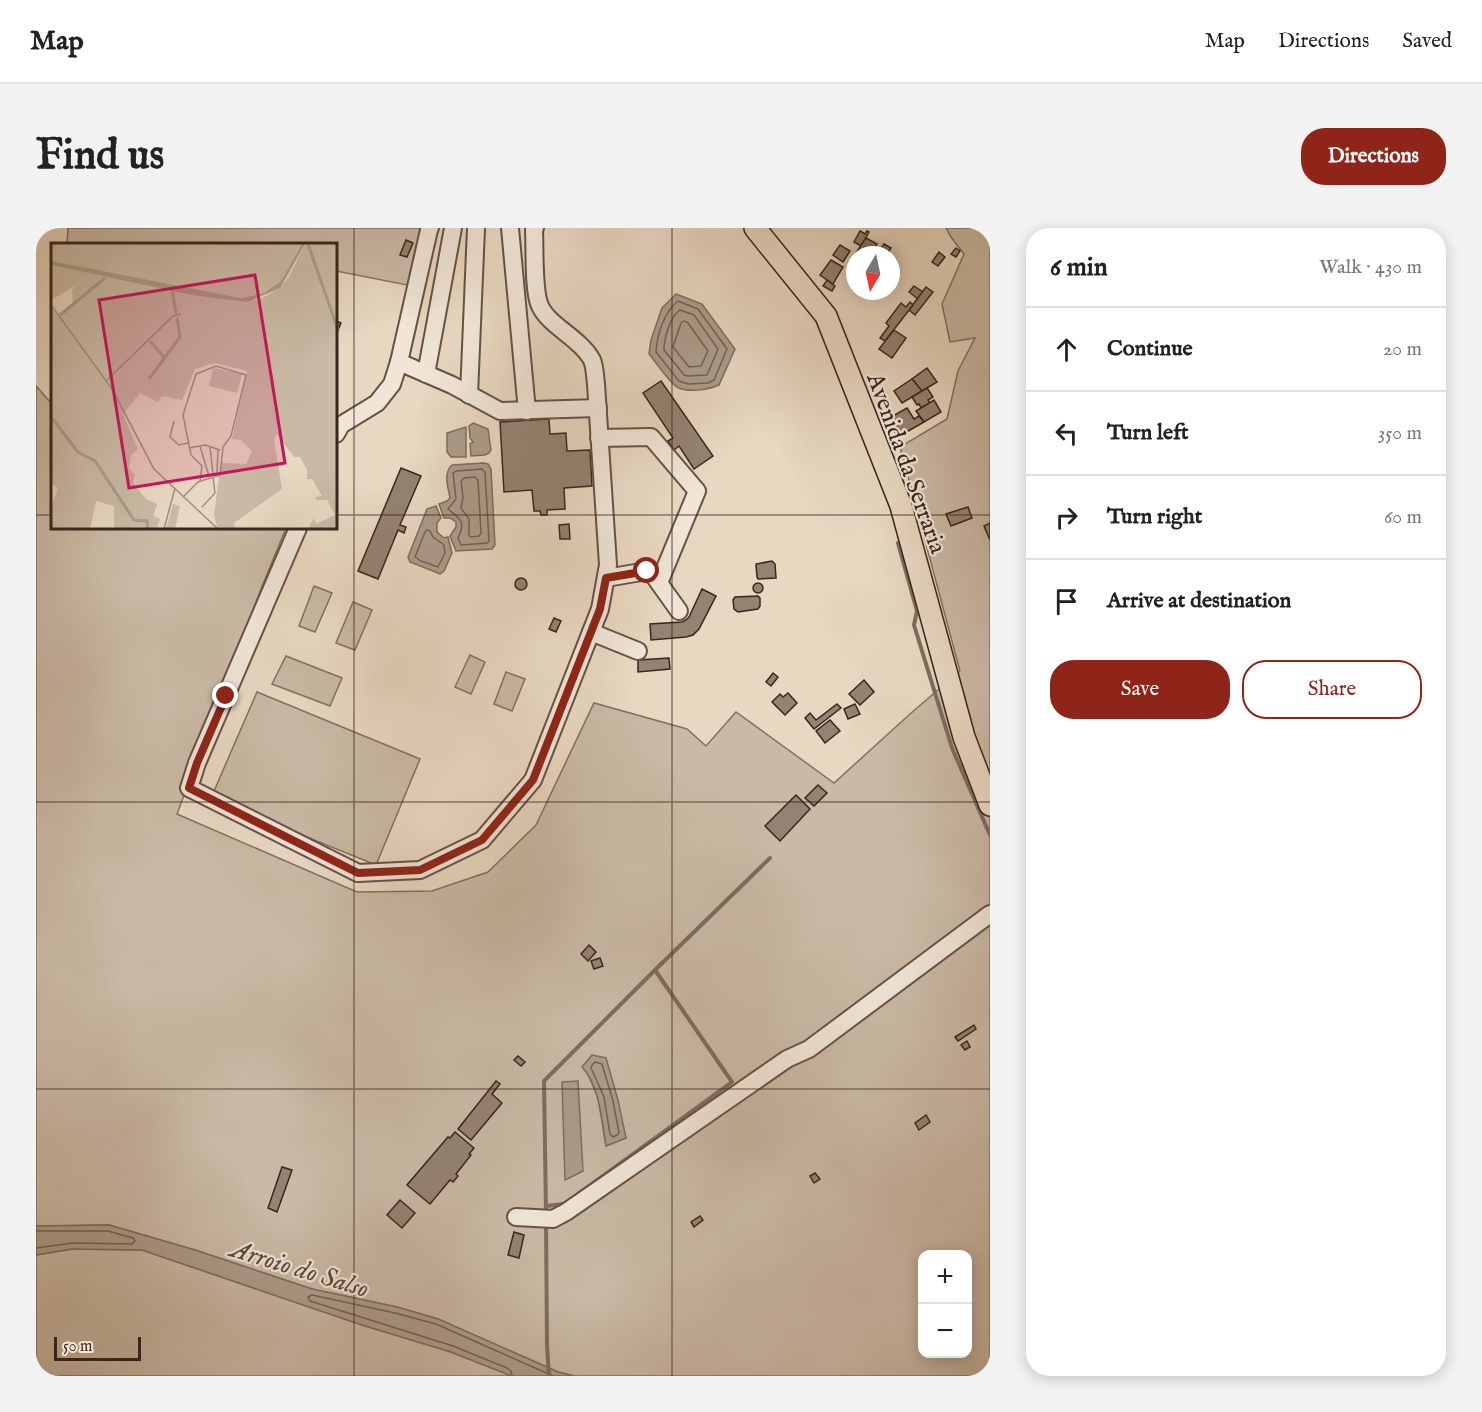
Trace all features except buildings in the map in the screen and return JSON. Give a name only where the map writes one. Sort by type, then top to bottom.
[{"type":"main road","name":"Avenida da Serraria","points":[[755,228],[826,316],[901,506],[964,736],[990,806]]},
{"type":"street","points":[[338,430],[341,425],[377,403],[392,384],[430,228]]},
{"type":"street","points":[[426,374],[453,228]]},
{"type":"street","points":[[470,395],[476,228]]},
{"type":"street","points":[[510,228],[527,411]]},
{"type":"street","points":[[297,530],[197,763],[189,788],[358,873],[420,870],[482,840],[533,780],[600,609],[606,578],[608,565],[592,362],[573,338],[548,318],[540,305],[537,291],[534,229]]},
{"type":"street","points":[[399,362],[500,411],[597,408]]},
{"type":"street","points":[[599,438],[651,437],[697,492],[659,583]]},
{"type":"street","points":[[606,578],[647,571],[654,576],[679,611]]},
{"type":"street","points":[[591,632],[638,651]]},
{"type":"street","points":[[516,1217],[553,1219],[566,1212],[787,1059],[809,1049],[990,914]]},
{"type":"shaded area","points":[[68,228],[433,228],[417,287],[338,271],[338,243],[67,243]]},
{"type":"shaded area","points":[[946,228],[990,228],[990,1376],[574,1376],[558,1372],[438,1319],[397,1307],[312,1289],[195,1250],[109,1225],[36,1226],[36,386],[51,403],[51,530],[285,530],[177,814],[357,892],[432,891],[488,872],[536,825],[594,703],[687,729],[706,746],[736,712],[834,783],[960,671],[900,447],[947,419],[958,371],[975,338],[950,342],[942,304],[964,254]],"holes":[[[587,1072],[626,1138],[606,1146],[598,1098]]]},
{"type":"shaded area","points":[[314,586],[332,593],[315,632],[299,626]]},
{"type":"shaded area","points":[[353,602],[372,610],[355,650],[336,643]]},
{"type":"shaded area","points":[[470,655],[485,662],[471,694],[455,687]]},
{"type":"shaded area","points":[[286,656],[342,678],[330,706],[272,684]]},
{"type":"shaded area","points":[[506,672],[525,679],[512,711],[494,704]]},
{"type":"shaded area","points":[[257,692],[420,759],[376,865],[211,798]]},
{"type":"shaded area","points":[[72,1249],[142,1250],[362,1325],[451,1352],[512,1376],[36,1376],[36,1255]]},
{"type":"water","points":[[676,294],[702,304],[735,349],[719,385],[698,390],[677,387],[649,354],[651,340],[662,308]]},
{"type":"water","points":[[473,423],[488,429],[491,450],[485,455],[471,456],[470,444],[473,442],[470,438],[469,426]]},
{"type":"water","points":[[466,427],[466,457],[451,457],[447,452],[447,433]]},
{"type":"water","points":[[488,464],[491,469],[495,545],[492,549],[456,551],[450,536],[456,527],[456,522],[450,518],[444,518],[439,504],[450,498],[447,480],[449,468],[452,465]]},
{"type":"water","points":[[436,506],[441,518],[437,523],[437,532],[444,538],[448,537],[452,553],[444,571],[440,574],[410,562],[408,557],[427,509]]},
{"type":"water","points":[[592,1055],[606,1058],[626,1138],[606,1146],[593,1084],[582,1067]]},
{"type":"water","points":[[578,1081],[583,1171],[565,1180],[562,1082]]},
{"type":"water","points":[[109,1225],[195,1250],[312,1289],[397,1307],[438,1319],[558,1372],[574,1376],[512,1376],[451,1352],[362,1325],[142,1250],[72,1249],[36,1255],[36,1226]]},
{"type":"waterway","points":[[898,543],[917,611],[914,625],[952,748],[990,835]]},
{"type":"waterway","points":[[546,1213],[544,1081],[770,858]]},
{"type":"waterway","points":[[578,1194],[732,1082],[655,970]]},
{"type":"waterway","points":[[546,1206],[567,1202]]},
{"type":"waterway","points":[[546,1223],[549,1376]]},
{"type":"route","points":[[226,696],[197,763],[189,788],[358,873],[420,870],[482,840],[533,780],[600,609],[606,578],[647,571]]},
{"type":"water label","name":"Arroio do Salso","points":[[300,1268]]}]
